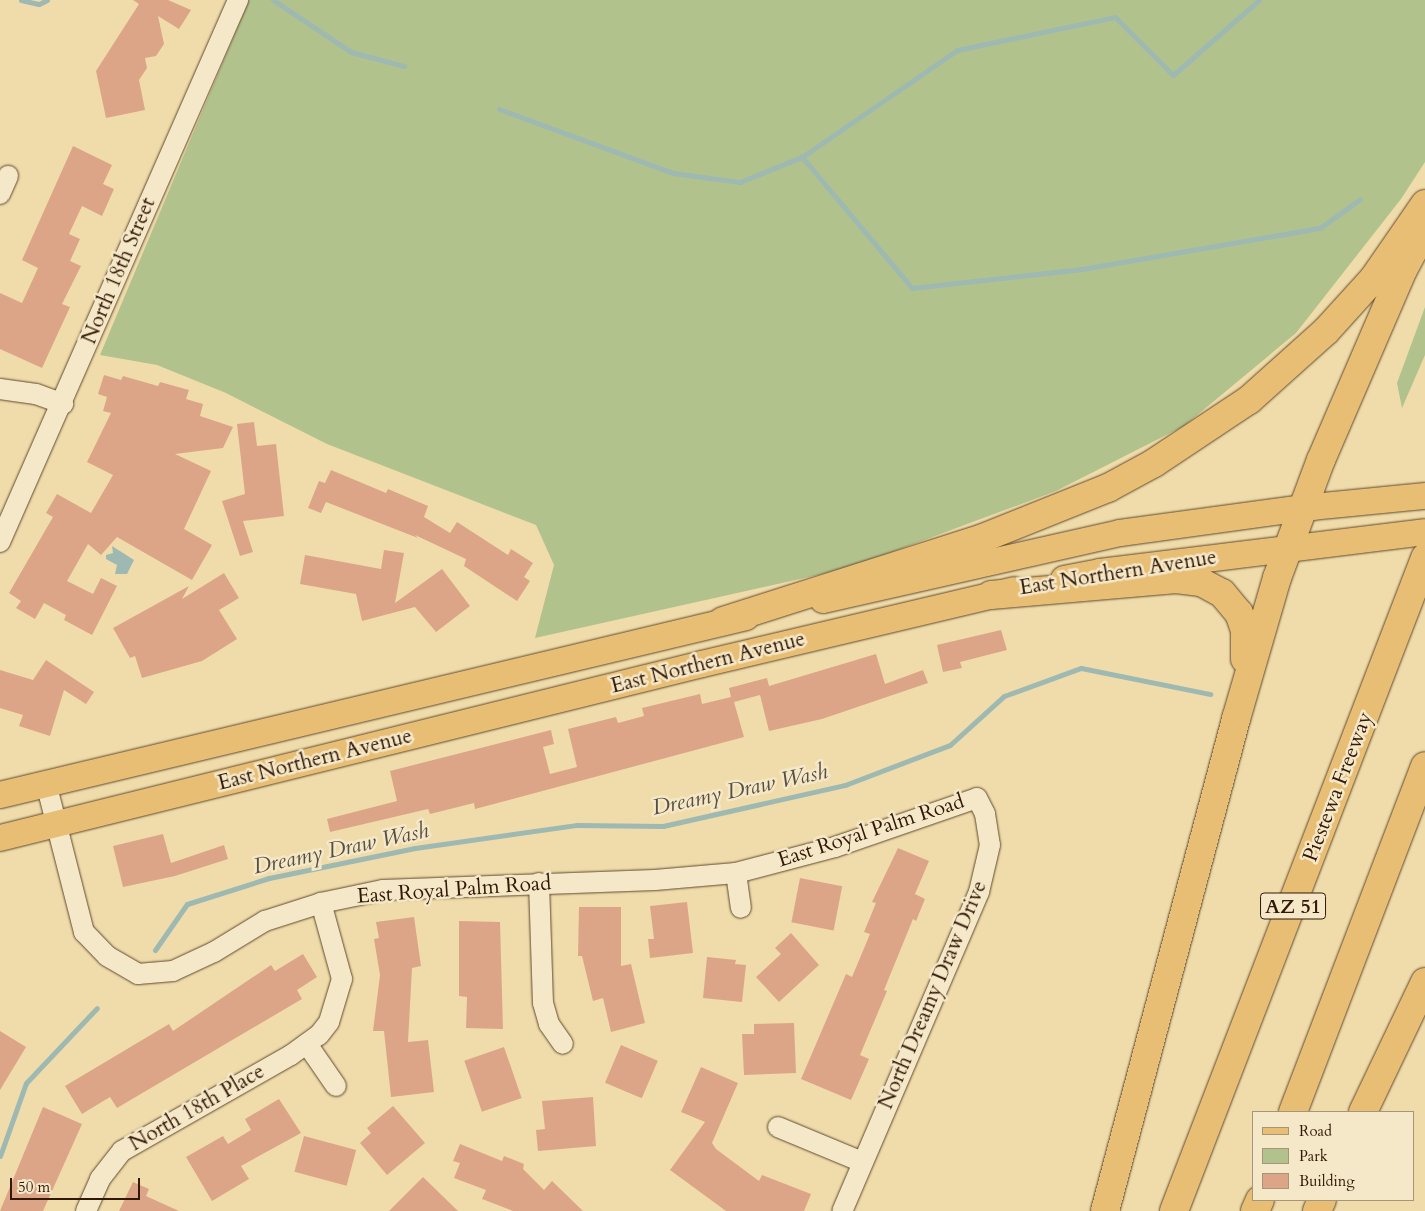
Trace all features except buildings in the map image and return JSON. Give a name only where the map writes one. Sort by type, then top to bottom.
[{"type":"highway","points":[[723,621],[983,538],[1101,492],[1154,464],[1249,400],[1326,331],[1374,278],[1425,204]]},
{"type":"highway","points":[[1106,1211],[1236,719],[1287,548],[1302,508],[1403,270],[1425,229]]},
{"type":"highway","name":"Piestewa Freeway","points":[[1174,1211],[1425,558]]},
{"type":"highway","points":[[991,595],[1176,579],[1212,587],[1234,605],[1245,630],[1246,653],[1236,719]]},
{"type":"highway","points":[[1293,1111],[1425,766]]},
{"type":"highway","points":[[1364,1111],[1425,982]]},
{"type":"main road","name":"East Northern Avenue","points":[[0,796],[723,621],[1120,534],[1302,508],[1425,496]]},
{"type":"main road","name":"East Northern Avenue","points":[[0,838],[57,826],[345,752],[991,595],[1100,572],[1425,532]]},
{"type":"street","name":"North 18th Street","points":[[0,542],[63,404],[156,182],[238,0]]},
{"type":"street","points":[[0,194],[8,176]]},
{"type":"street","points":[[0,389],[36,394],[63,404]]},
{"type":"street","name":"East Royal Palm Road","points":[[47,786],[84,932],[107,956],[138,974],[174,971],[214,952],[265,921],[322,902],[383,890],[655,880],[736,873],[836,847],[977,798]]},
{"type":"street","name":"North Dreamy Draw Drive","points":[[842,1211],[980,892],[990,846],[985,814],[977,798]]},
{"type":"street","points":[[736,873],[741,908]]},
{"type":"street","points":[[539,883],[543,1003],[550,1024],[564,1044]]},
{"type":"street","name":"North 18th Place","points":[[86,1211],[100,1179],[122,1152],[307,1044],[329,1022],[342,979],[322,902]]},
{"type":"street","points":[[307,1044],[336,1086]]},
{"type":"street","points":[[778,1127],[862,1162]]},
{"type":"green space","points":[[249,0],[1425,0],[1425,162],[1401,199],[1296,333],[1184,426],[1056,491],[849,568],[535,638],[554,565],[536,525],[327,444],[226,393],[157,365],[100,355]]},
{"type":"green space","points":[[1425,307],[1425,355],[1402,408],[1397,383]]},
{"type":"water","points":[[112,546],[134,560],[127,574],[115,574],[117,565],[106,559],[106,555],[113,553]]},
{"type":"waterway","points":[[21,0],[39,4],[47,0]]},
{"type":"waterway","points":[[273,0],[351,52],[404,66]]},
{"type":"waterway","points":[[499,109],[673,173],[740,182],[802,157],[957,50],[1115,17],[1173,75],[1259,0]]},
{"type":"waterway","points":[[802,157],[912,288],[1082,269],[1320,228],[1360,199]]},
{"type":"waterway","name":"Dreamy Draw Wash","points":[[155,950],[187,904],[269,878],[415,848],[577,825],[663,826],[845,785],[950,745],[1004,696],[1081,668],[1210,694]]},
{"type":"waterway","name":"Dreamy Draw Wash","points":[[0,1156],[26,1083],[97,1008]]}]
